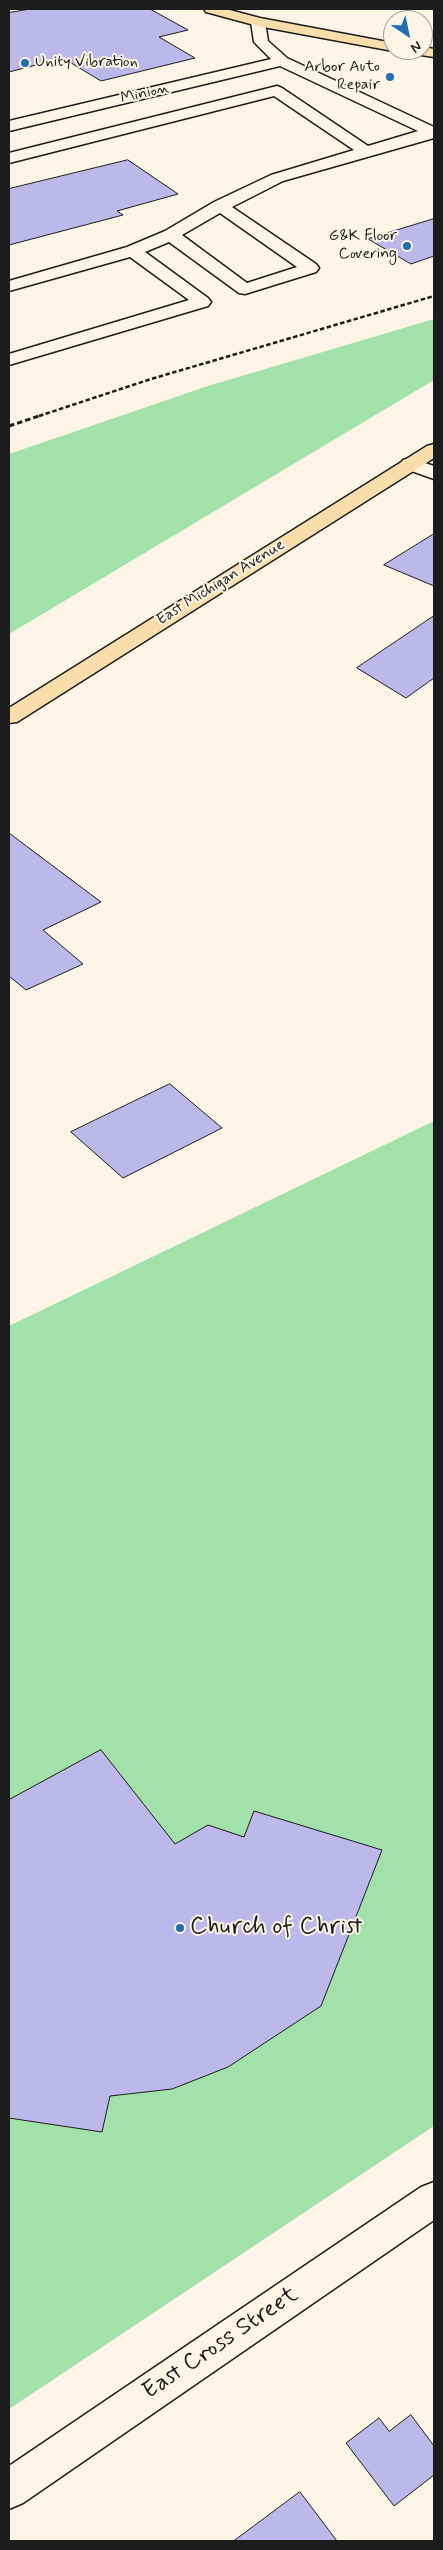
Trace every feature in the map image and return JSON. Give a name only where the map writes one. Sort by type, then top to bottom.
[{"type":"main road","points":[[211,9],[258,22],[383,45]]},
{"type":"main road","name":"East Michigan Avenue","points":[[9,717],[434,450]]},
{"type":"street","points":[[258,22],[261,42],[282,61],[433,132]]},
{"type":"street","name":"Minion","points":[[9,126],[282,61]]},
{"type":"street","points":[[9,158],[277,92],[368,153]]},
{"type":"street","points":[[9,286],[133,251],[172,235],[220,206],[277,178],[368,153],[433,132]]},
{"type":"street","points":[[172,235],[245,289],[310,268],[220,206]]},
{"type":"street","points":[[9,360],[202,302],[133,251]]},
{"type":"street","points":[[410,464],[434,473]]},
{"type":"street","name":"East Cross Street","points":[[9,2489],[434,2199]]},
{"type":"green space","points":[[434,319],[434,380],[9,634],[9,454],[208,386]]},
{"type":"green space","points":[[434,1121],[434,2126],[9,2409],[9,1326]]},
{"type":"building","points":[[30,9],[150,9],[188,30],[159,37],[195,58],[101,81],[63,58],[9,72],[9,13]]},
{"type":"building","points":[[128,160],[178,194],[117,211],[123,215],[9,245],[9,189]]},
{"type":"building","name":"G&K Floor Covering","points":[[434,219],[434,256],[411,264],[368,239]]},
{"type":"building","points":[[434,534],[434,586],[384,565]]},
{"type":"building","points":[[434,616],[434,678],[406,698],[357,668]]},
{"type":"building","points":[[9,833],[101,902],[43,930],[83,964],[26,990],[9,976]]},
{"type":"building","points":[[170,1084],[222,1128],[123,1178],[71,1132]]},
{"type":"building","name":"Church of Christ","points":[[101,1750],[175,1844],[208,1825],[244,1837],[254,1811],[382,1850],[321,2006],[228,2067],[172,2089],[110,2096],[102,2132],[9,2118],[9,1800]]},
{"type":"building","points":[[411,2415],[434,2446],[434,2475],[394,2506],[346,2443],[379,2418],[389,2431]]},
{"type":"building","points":[[300,2492],[337,2541],[234,2541]]},
{"type":"railway","points":[[39,416],[151,379],[434,296]]},
{"type":"railway","points":[[9,426],[39,416]]},
{"type":"place","name":"Unity Vibration","points":[[25,63]]},
{"type":"place","name":"Arbor Auto Repair","points":[[390,77]]},
{"type":"place","name":"G&K Floor Covering","points":[[407,246]]},
{"type":"place","name":"Church of Christ","points":[[180,1928]]}]
